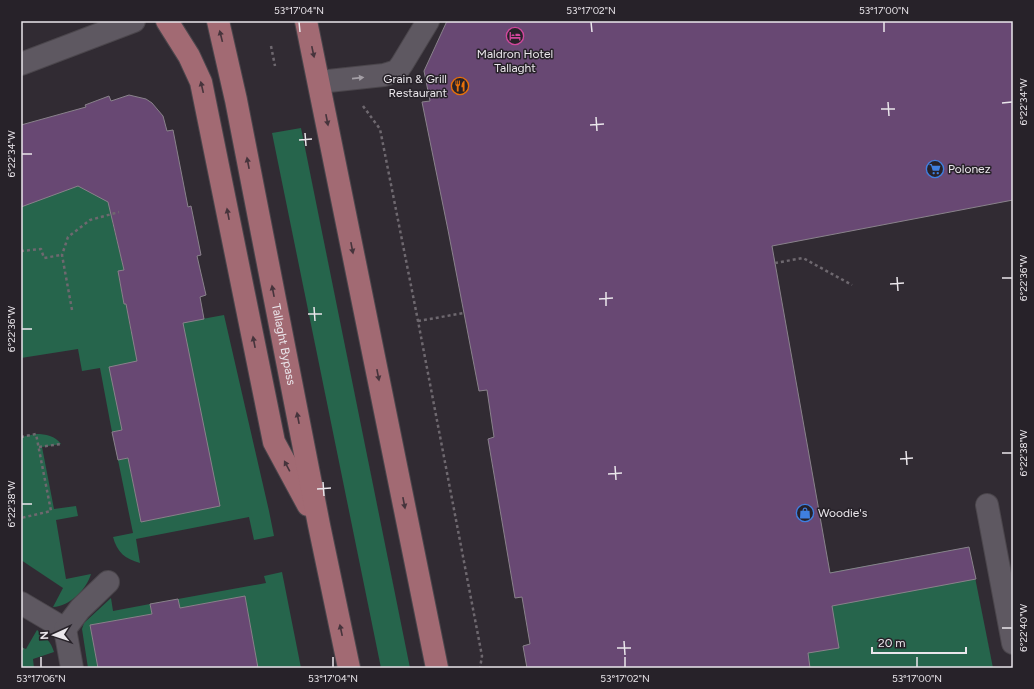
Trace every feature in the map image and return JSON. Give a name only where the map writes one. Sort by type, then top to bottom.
[{"type":"main road","points":[[167,21],[189,56],[201,82],[274,442],[319,525]]},
{"type":"main road","name":"Tallaght Bypass","points":[[218,21],[233,88],[348,668]]},
{"type":"main road","points":[[306,21],[437,668]]},
{"type":"street","points":[[21,64],[134,21]]},
{"type":"street","points":[[319,82],[384,75],[397,71],[428,21]]},
{"type":"street","points":[[987,505],[1013,643]]},
{"type":"street","points":[[72,668],[65,629],[80,609],[108,582]]},
{"type":"street","points":[[21,603],[65,629]]},
{"type":"path","points":[[271,46],[275,66]]},
{"type":"path","points":[[380,129],[482,656],[480,668]]},
{"type":"path","points":[[72,310],[62,255],[68,237],[90,220],[119,212]]},
{"type":"path","points":[[21,251],[41,249],[44,258],[62,255]]},
{"type":"path","points":[[775,263],[803,258],[852,285]]},
{"type":"path","points":[[418,321],[464,313]]},
{"type":"path","points":[[21,437],[36,434],[51,511],[21,518]]},
{"type":"path","points":[[39,447],[61,444]]},
{"type":"green space","points":[[301,128],[410,668],[381,668],[272,133]]},
{"type":"green space","points":[[75,181],[113,204],[112,221],[124,270],[118,272],[131,332],[224,315],[274,536],[254,540],[249,517],[136,539],[140,563],[126,557],[119,551],[113,537],[133,533],[118,460],[128,458],[141,522],[220,506],[122,430],[112,432],[100,368],[82,371],[78,349],[21,358],[21,207]]},
{"type":"green space","points":[[36,434],[50,436],[61,444],[42,447],[54,509],[76,506],[78,516],[56,520],[66,579],[91,574],[85,586],[76,596],[65,604],[53,607],[63,588],[21,560],[21,437]]},
{"type":"green space","points":[[969,547],[993,668],[810,668],[795,579]]},
{"type":"green space","points":[[282,572],[301,668],[258,668],[245,596],[180,608],[178,599],[266,583],[264,576]]},
{"type":"green space","points":[[111,598],[113,611],[150,604],[152,614],[90,625],[98,668],[88,668],[82,629],[84,623]]},
{"type":"green space","points":[[37,630],[48,640],[54,652],[33,659],[34,668],[21,668],[21,647],[26,649]]},
{"type":"building","points":[[447,21],[1013,21],[1013,200],[772,246],[830,573],[969,547],[976,579],[832,606],[839,648],[808,653],[810,668],[527,668],[523,646],[530,644],[522,597],[515,598],[488,439],[494,437],[487,390],[479,391],[422,102],[430,101],[424,71]]},
{"type":"building","points":[[129,95],[146,99],[152,103],[163,116],[167,131],[173,130],[188,207],[191,206],[201,255],[197,256],[206,295],[200,297],[204,319],[183,323],[220,506],[141,522],[128,458],[118,460],[112,432],[122,430],[109,367],[137,361],[118,271],[124,270],[108,202],[78,186],[21,207],[21,125],[86,107],[85,105],[109,96],[111,101]]},
{"type":"building","points":[[245,596],[258,668],[98,668],[90,625],[152,614],[150,604],[178,599],[180,608]]},
{"type":"place","name":"Maldron Hotel Tallaght","points":[[515,36]]},
{"type":"place","name":"Grain & Grill Restaurant","points":[[460,86]]},
{"type":"place","name":"Polonez","points":[[935,169]]},
{"type":"place","name":"Woodie's","points":[[805,513]]}]
